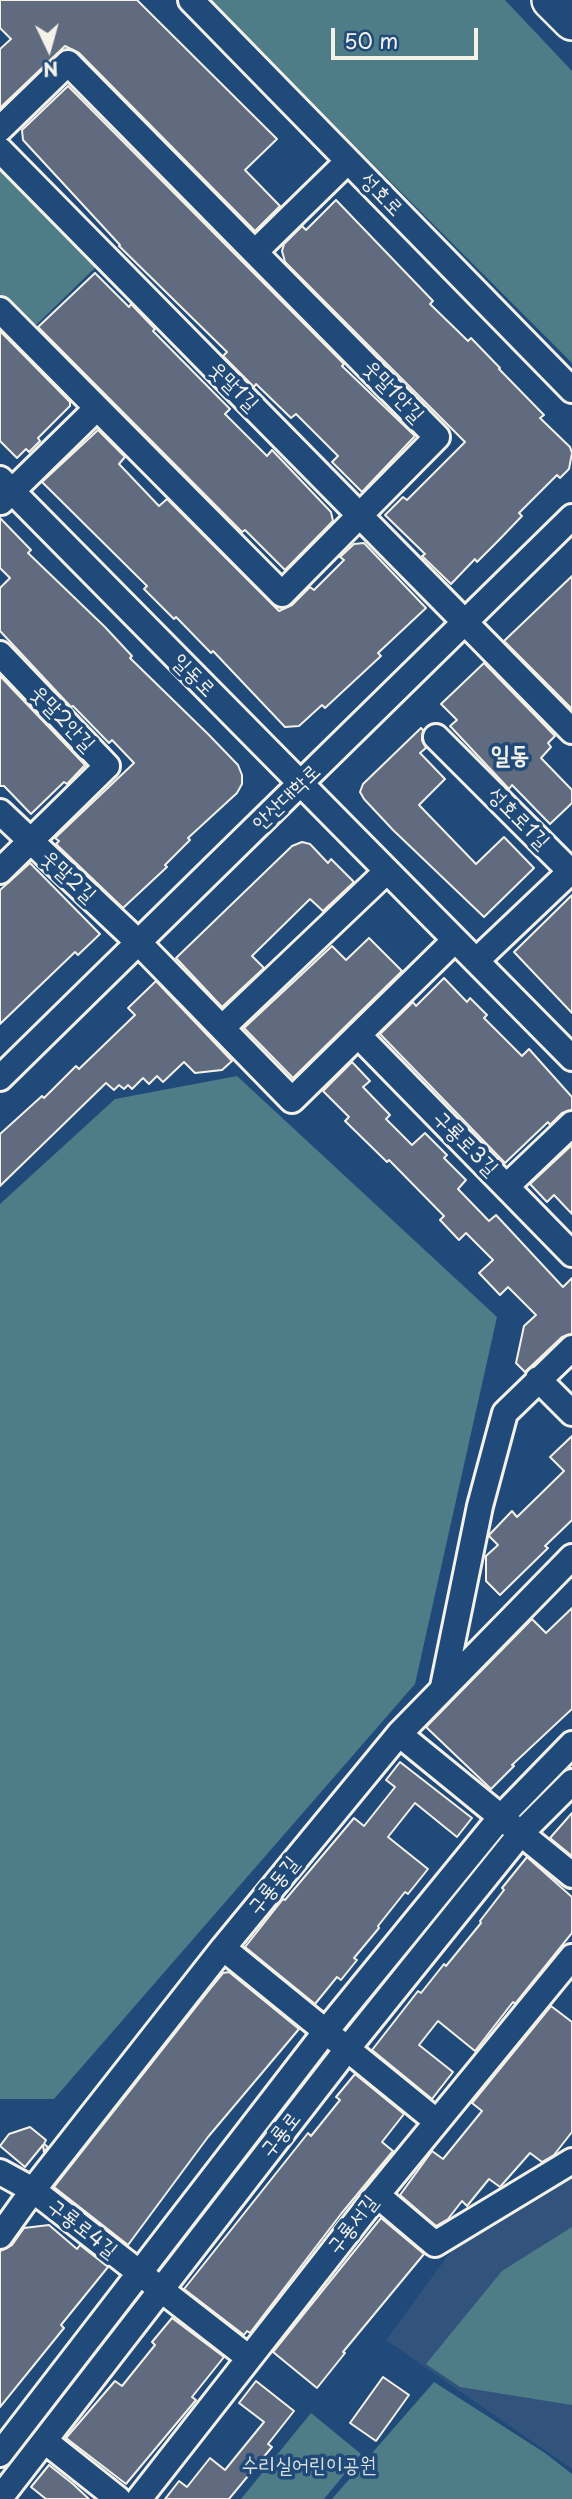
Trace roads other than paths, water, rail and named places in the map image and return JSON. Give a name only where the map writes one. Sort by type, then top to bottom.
[{"type":"highway","points":[[551,0],[572,21]]},
{"type":"street","name":"성호로","points":[[191,0],[572,390]]},
{"type":"street","name":"웃말1안길","points":[[0,129],[68,63],[438,437],[282,594],[0,310]]},
{"type":"street","name":"웃말1길","points":[[0,150],[572,731]]},
{"type":"street","points":[[256,251],[348,161]]},
{"type":"street","points":[[4,491],[97,408]]},
{"type":"street","name":"일동로","points":[[4,491],[572,1058]]},
{"type":"street","name":"안산대학로","points":[[0,1078],[572,517]]},
{"type":"street","name":"웃말2안길","points":[[0,654],[107,766],[0,872]]},
{"type":"street","name":"성호로1길","points":[[436,737],[571,872],[477,961]]},
{"type":"street","name":"웃말2길","points":[[0,812],[138,942],[292,1100],[358,1035]]},
{"type":"street","points":[[222,1028],[387,871]]},
{"type":"street","points":[[358,1035],[455,940]]},
{"type":"street","name":"구룡로3길","points":[[358,1035],[572,1254]]},
{"type":"street","points":[[507,1186],[572,1124]]},
{"type":"street","points":[[443,1687],[480,1506],[505,1413],[572,1348]]},
{"type":"street","points":[[538,1380],[572,1413]]},
{"type":"street","name":"구룡동길","points":[[0,2236],[223,1948],[399,1734],[572,1557]]},
{"type":"street","points":[[399,1734],[572,1875]]},
{"type":"street","name":"구룡로","points":[[0,2454],[326,2031],[500,1818],[572,1744]]},
{"type":"street","name":"구룡로","points":[[0,2498],[348,2048],[521,1833],[572,1782]]},
{"type":"street","points":[[223,1948],[436,2121]]},
{"type":"street","name":"구룡서길","points":[[139,2499],[436,2121],[572,1957]]},
{"type":"street","points":[[377,2195],[435,2245],[572,2161]]},
{"type":"street","name":"구룡로4길","points":[[0,2172],[33,2190],[248,2358]]},
{"type":"street","points":[[45,2441],[118,2499]]},
{"type":"district","name":"일동","points":[[510,756]]},
{"type":"park label","name":"수리실어린이공원","points":[[309,2466]]}]
